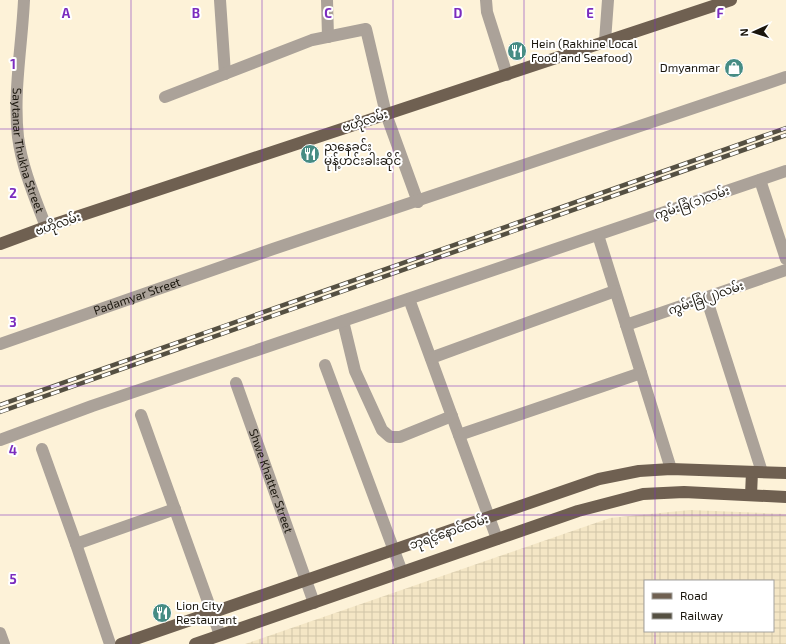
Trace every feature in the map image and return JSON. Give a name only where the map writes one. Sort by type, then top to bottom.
[{"type":"main road","name":"ဗဟိုလမ်း","points":[[0,244],[46,227],[731,0]]},
{"type":"main road","name":"ဘုရင့်နောင်လမ်း","points":[[121,644],[600,479],[638,471],[671,469],[786,473]]},
{"type":"main road","points":[[751,495],[757,472]]},
{"type":"main road","name":"ဘုရင့်နောင်လမ်း","points":[[195,644],[578,511],[643,494],[684,492],[786,497]]},
{"type":"street","name":"Saytanar Thukha Street","points":[[24,0],[17,113],[18,138],[26,175],[46,227]]},
{"type":"street","points":[[220,0],[225,74]]},
{"type":"street","points":[[326,0],[328,37]]},
{"type":"street","points":[[486,0],[487,12],[507,74]]},
{"type":"street","points":[[605,41],[608,0]]},
{"type":"street","points":[[165,98],[312,40],[366,28],[386,114],[418,202]]},
{"type":"street","name":"Padamyar Street","points":[[0,344],[273,249],[418,202],[786,77]]},
{"type":"street","name":"ကွမ်းခြံ(၁)လမ်း","points":[[0,440],[92,406],[786,171]]},
{"type":"street","points":[[760,180],[786,259]]},
{"type":"street","points":[[598,235],[671,469]]},
{"type":"street","name":"ကွမ်းခြံ(၂)လမ်း","points":[[626,325],[786,270]]},
{"type":"street","points":[[431,358],[615,291]]},
{"type":"street","points":[[706,297],[757,472]]},
{"type":"street","points":[[410,299],[497,539]]},
{"type":"street","points":[[343,322],[356,371],[382,430],[390,437],[400,436],[452,416]]},
{"type":"street","points":[[325,365],[402,572]]},
{"type":"street","points":[[459,435],[641,373]]},
{"type":"street","name":"Shwe Khatter Street","points":[[236,383],[314,602]]},
{"type":"street","points":[[141,415],[220,635]]},
{"type":"street","points":[[42,449],[110,644]]},
{"type":"street","points":[[76,544],[175,509]]},
{"type":"street","points":[[0,633],[4,644]]},
{"type":"shaded area","points":[[690,510],[786,514],[786,644],[245,644],[610,518]]},
{"type":"railway","points":[[0,405],[786,128]]},
{"type":"railway","points":[[0,412],[786,135]]},
{"type":"place","name":"Hein (Rakhine Local Food and Seafood)","points":[[517,51]]},
{"type":"place","name":"Dmyanmar","points":[[734,68]]},
{"type":"place","name":"ညနေခင်း မုန့်ဟင်းခါးဆိုင်","points":[[310,154]]},
{"type":"place","name":"Lion City Restaurant","points":[[162,613]]}]
